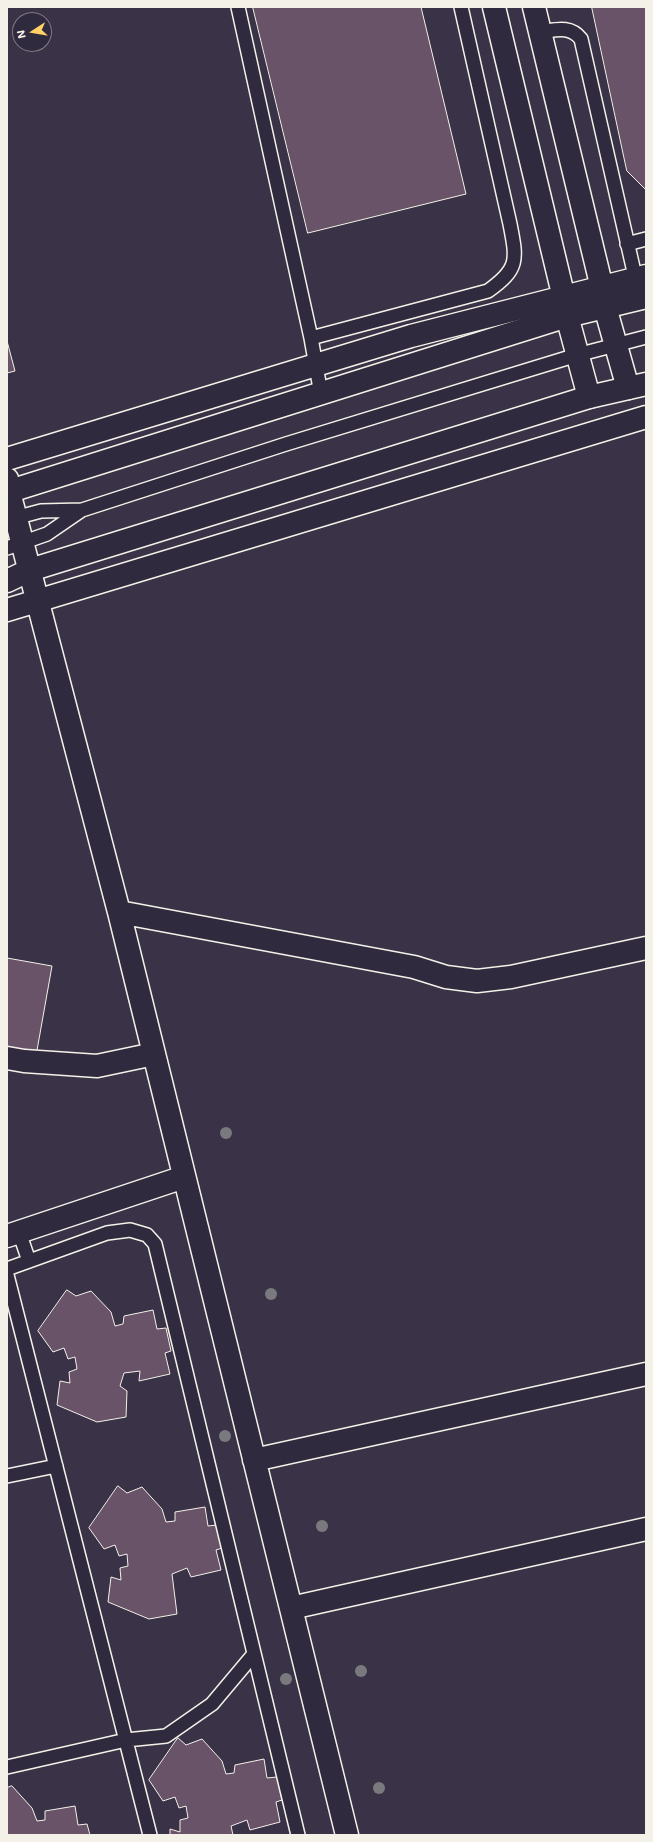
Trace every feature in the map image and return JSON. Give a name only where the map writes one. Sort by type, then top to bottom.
[{"type":"street","points":[[494,7],[565,307],[589,397]]},
{"type":"street","points":[[7,581],[30,570],[589,397],[637,386],[615,344],[534,7]]},
{"type":"street","points":[[7,459],[411,336],[565,307],[641,288]]},
{"type":"street","points":[[347,1835],[119,912],[30,570],[15,545],[8,488],[321,394],[565,307]]},
{"type":"street","points":[[7,610],[646,417]]},
{"type":"street","points":[[119,912],[406,965],[446,977],[477,981],[511,977],[646,948]]},
{"type":"street","points":[[7,1058],[24,1061],[97,1066],[154,1054]]},
{"type":"street","points":[[13,1234],[184,1177]]},
{"type":"street","points":[[254,1460],[646,1374]]},
{"type":"street","points":[[291,1608],[646,1529]]},
{"type":"lane","points":[[238,7],[311,338],[321,394]]},
{"type":"lane","points":[[311,338],[488,291],[504,280],[514,266],[514,244],[510,224],[461,7]]},
{"type":"lane","points":[[540,32],[570,29],[577,33],[581,39],[627,244],[641,288]]},
{"type":"lane","points":[[627,244],[646,239]]},
{"type":"lane","points":[[15,545],[46,534],[82,510],[286,444],[577,355],[646,337]]},
{"type":"lane","points":[[11,519],[41,511],[82,510]]},
{"type":"lane","points":[[7,1269],[107,1233],[130,1230],[147,1235],[155,1244],[298,1835]]},
{"type":"lane","points":[[13,1234],[29,1261]]},
{"type":"lane","points":[[7,1275],[150,1835]]},
{"type":"lane","points":[[7,1476],[56,1466]]},
{"type":"lane","points":[[7,1767],[126,1740],[166,1736],[212,1704],[254,1654]]},
{"type":"building","points":[[253,7],[421,7],[466,194],[308,233]]},
{"type":"building","points":[[592,7],[646,7],[646,190],[627,171]]},
{"type":"building","points":[[7,341],[15,371],[7,373]]},
{"type":"building","points":[[7,958],[52,966],[36,1056],[7,1051]]},
{"type":"building","points":[[67,1290],[76,1296],[91,1291],[111,1312],[115,1326],[123,1324],[124,1316],[153,1310],[157,1329],[166,1328],[171,1351],[165,1353],[170,1374],[139,1381],[140,1371],[124,1373],[120,1386],[127,1391],[126,1417],[97,1422],[57,1405],[60,1381],[70,1383],[69,1372],[77,1369],[75,1357],[68,1359],[64,1348],[53,1352],[38,1331]]},
{"type":"building","points":[[118,1486],[127,1493],[142,1487],[162,1509],[166,1522],[175,1521],[175,1512],[205,1507],[208,1526],[217,1525],[222,1548],[216,1550],[221,1570],[191,1577],[187,1568],[172,1574],[177,1614],[149,1619],[108,1602],[111,1577],[121,1580],[120,1568],[128,1566],[127,1554],[119,1556],[115,1545],[104,1549],[89,1528]]},
{"type":"building","points":[[178,1738],[186,1745],[202,1739],[222,1761],[226,1774],[234,1773],[235,1765],[264,1759],[267,1778],[277,1777],[282,1800],[276,1802],[280,1822],[250,1830],[247,1820],[231,1826],[233,1835],[170,1835],[170,1829],[180,1832],[180,1820],[188,1818],[186,1806],[179,1808],[175,1797],[163,1801],[149,1780]]},
{"type":"building","points":[[12,1786],[32,1808],[37,1821],[45,1820],[45,1811],[75,1806],[78,1825],[87,1824],[90,1835],[7,1835],[7,1788]]}]
